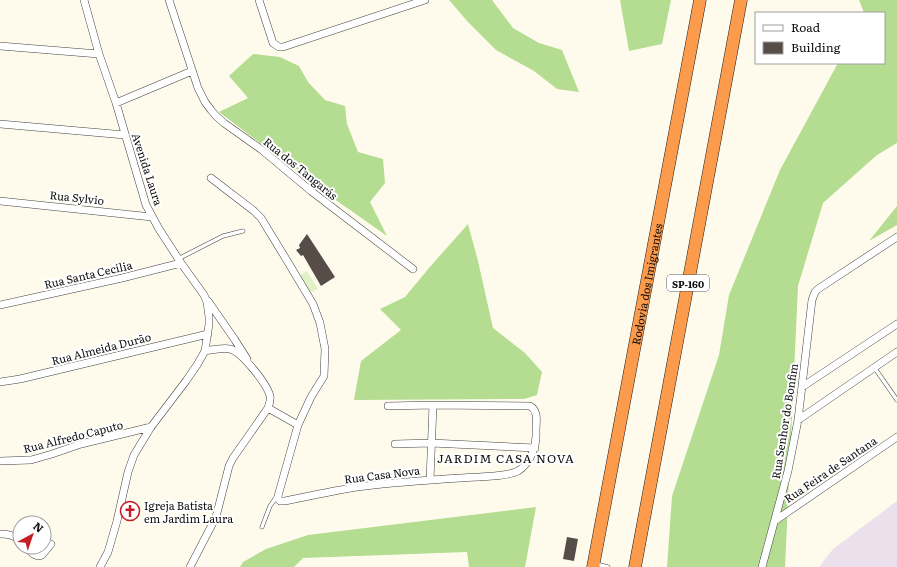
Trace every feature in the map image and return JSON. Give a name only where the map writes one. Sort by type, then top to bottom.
[{"type":"highway","name":"Rodovia dos Imigrantes","points":[[593,565],[700,0]]},
{"type":"highway","name":"SP-160","points":[[635,567],[741,0]]},
{"type":"street","name":"Avenida Laura","points":[[84,0],[146,205],[159,229],[204,295],[209,310],[208,334],[204,351],[197,365],[151,427],[134,455],[128,472],[117,521],[108,552],[100,567]]},
{"type":"street","points":[[259,0],[274,43],[279,47],[284,47],[425,0]]},
{"type":"street","name":"Rua dos Tangarás","points":[[171,1],[198,88],[205,102],[216,116],[262,150],[311,191],[413,269]]},
{"type":"street","points":[[0,46],[100,54]]},
{"type":"street","points":[[116,103],[192,72]]},
{"type":"street","points":[[0,124],[125,135]]},
{"type":"street","points":[[211,178],[261,218],[313,304],[320,323],[325,349],[324,376],[311,397],[298,425],[278,496]]},
{"type":"street","name":"Rua Sylvio","points":[[0,201],[152,217]]},
{"type":"street","name":"Rua Senhor do Bonfim","points":[[762,567],[776,520],[788,471],[798,420],[812,300],[815,292],[897,237]]},
{"type":"street","name":"Rua Santa Cecília","points":[[0,305],[122,278],[180,261]]},
{"type":"street","points":[[190,567],[216,517],[229,466],[269,405],[270,396],[235,340],[204,295]]},
{"type":"street","points":[[802,387],[897,324]]},
{"type":"street","name":"Rua Almeida Durão","points":[[0,382],[20,379],[208,334]]},
{"type":"street","points":[[204,351],[223,348],[229,349],[234,351],[251,366]]},
{"type":"street","points":[[798,420],[897,352]]},
{"type":"street","points":[[269,405],[298,425]]},
{"type":"street","points":[[430,480],[433,405]]},
{"type":"street","name":"Rua Casa Nova","points":[[278,496],[278,499],[286,501],[357,487],[514,473],[525,465],[535,448],[536,413],[530,406],[388,406]]},
{"type":"street","name":"Rua Alfredo Caputo","points":[[0,462],[31,460],[81,444],[151,427]]},
{"type":"street","name":"Rua Feira de Santana","points":[[776,520],[897,437]]},
{"type":"street","points":[[395,444],[431,443],[535,448]]},
{"type":"street","points":[[0,534],[12,536]]},
{"type":"lane","points":[[180,261],[223,236],[243,231]]},
{"type":"lane","points":[[874,367],[897,400]]},
{"type":"lane","points":[[262,527],[270,506],[278,496]]},
{"type":"lane","points":[[593,565],[608,567]]},
{"type":"shaded area","points":[[897,501],[897,567],[819,567],[833,549]]},
{"type":"green space","points":[[449,0],[492,0],[513,28],[539,43],[562,50],[579,92],[557,89],[534,71],[496,50],[468,22]]},
{"type":"green space","points":[[620,0],[671,0],[662,44],[629,51]]},
{"type":"green space","points":[[859,0],[897,0],[897,143],[877,155],[823,203],[798,286],[785,567],[667,567],[672,496],[719,355],[729,295],[780,170],[837,64],[885,64],[885,12],[864,12]]},
{"type":"green space","points":[[253,54],[280,57],[299,66],[308,82],[325,100],[345,106],[347,124],[358,152],[383,159],[385,183],[370,202],[387,236],[323,191],[219,112],[248,98],[229,76]]},
{"type":"green space","points":[[897,206],[897,225],[869,241]]},
{"type":"green space","points":[[468,224],[493,328],[525,353],[542,372],[537,395],[524,399],[354,400],[361,361],[401,330],[380,309],[405,297]]},
{"type":"green space","points":[[307,271],[318,289],[310,293],[299,276]]},
{"type":"green space","points":[[536,507],[525,567],[469,567],[467,552],[303,558],[294,567],[240,567],[243,562],[266,549],[308,535]]},
{"type":"building","points":[[307,234],[335,277],[321,286],[303,255],[301,256],[296,250],[300,248],[299,245]]},
{"type":"building","points":[[567,537],[578,539],[574,561],[563,559]]},
{"type":"place","name":"Igreja Batista em Jardim Laura","points":[[130,511]]},
{"type":"district","name":"JARDIM CASA NOVA","points":[[506,458]]}]
